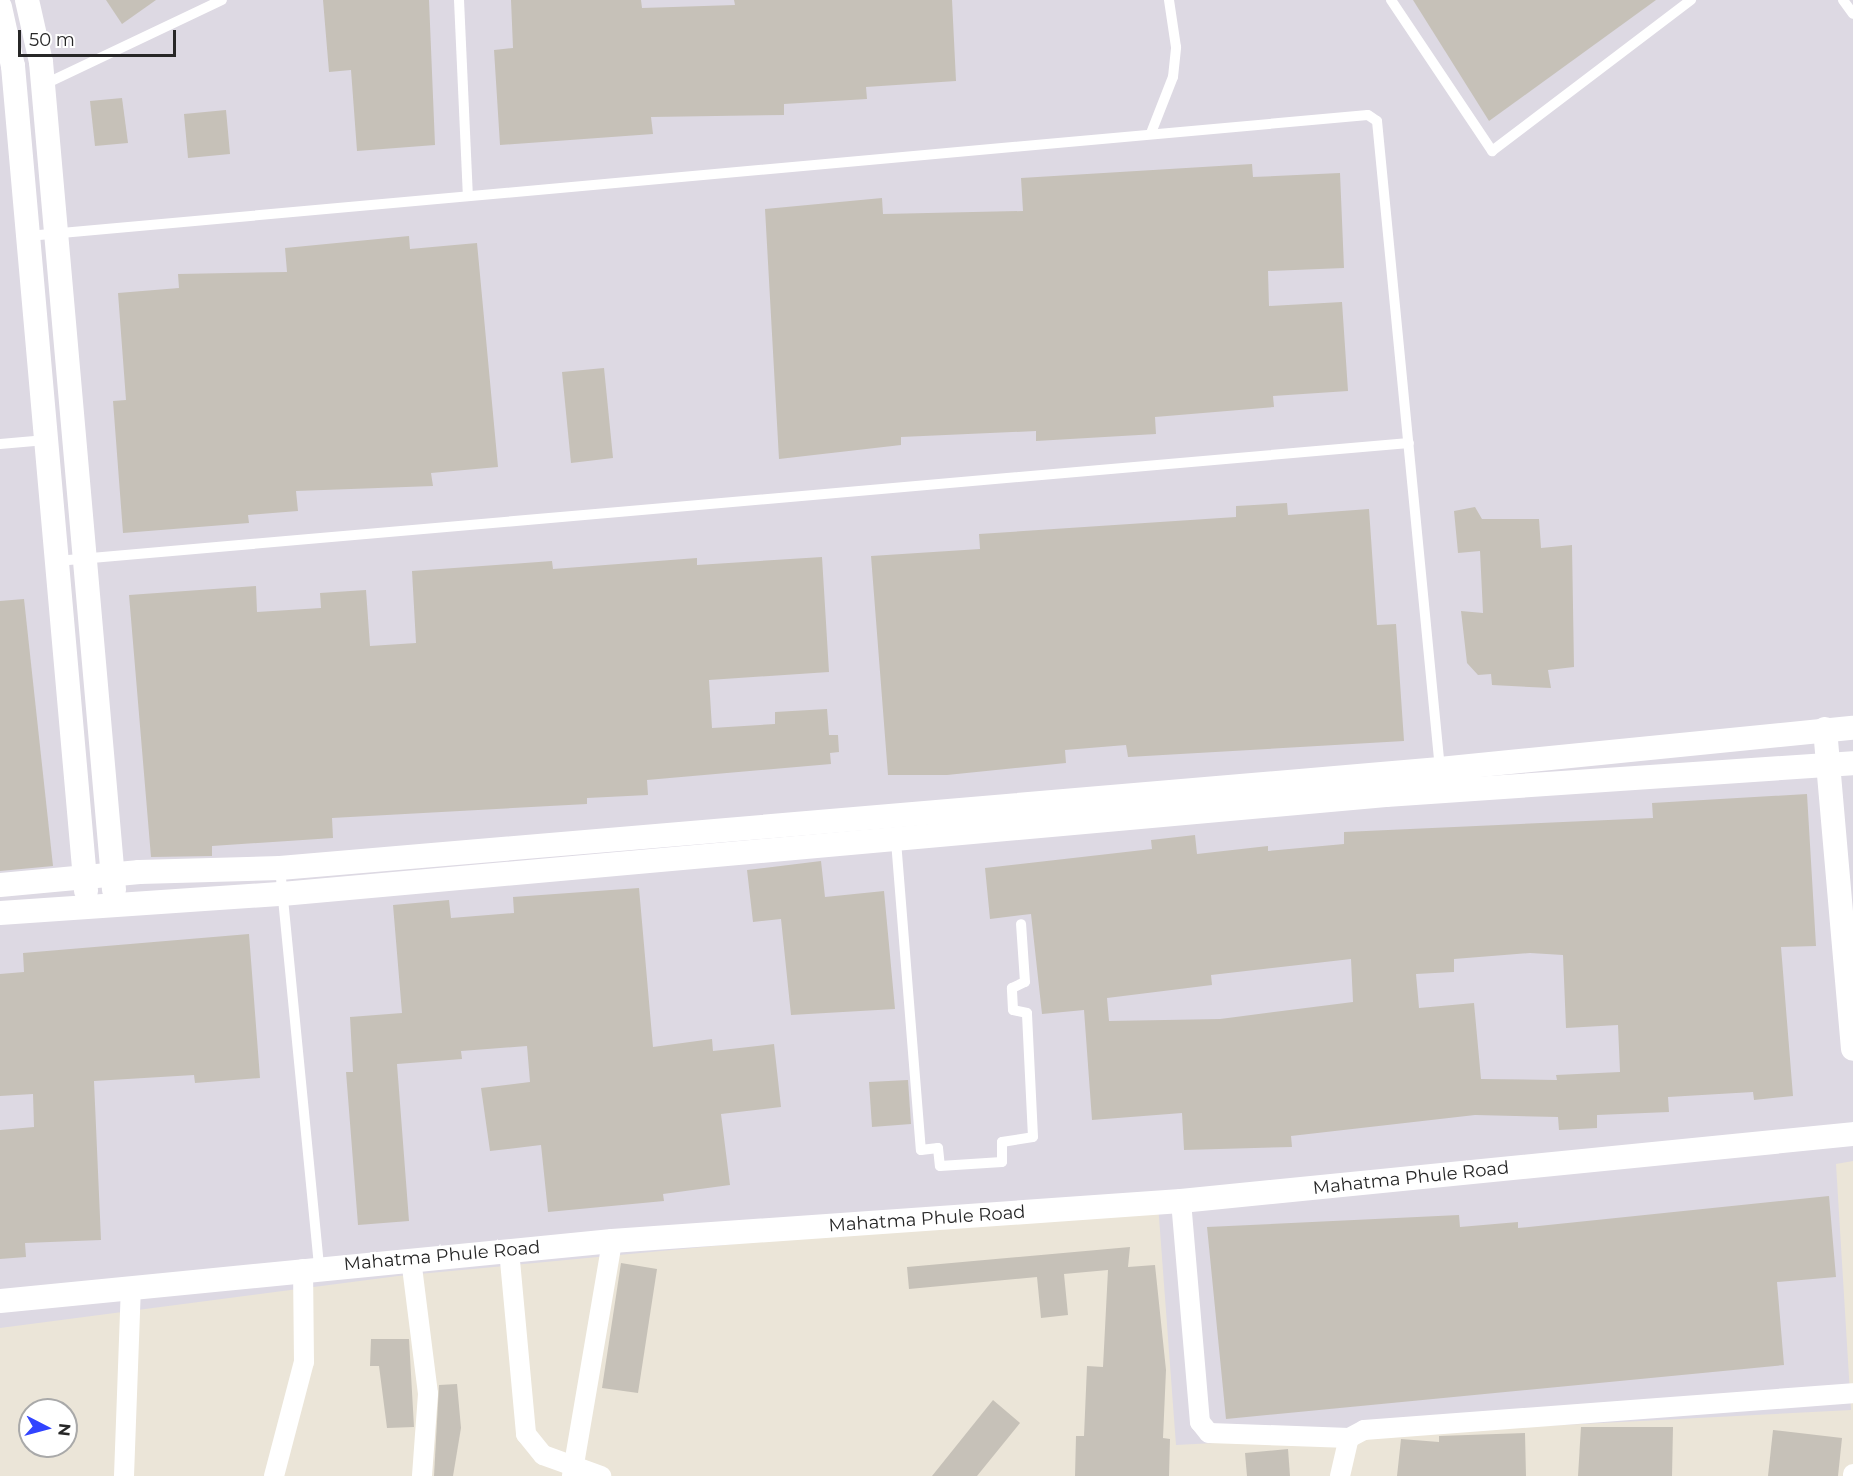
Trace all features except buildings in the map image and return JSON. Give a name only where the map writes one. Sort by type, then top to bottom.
[{"type":"street","points":[[27,0],[43,86],[115,902]]},
{"type":"street","points":[[0,7],[13,66],[88,905]]},
{"type":"street","points":[[0,885],[113,874],[280,868],[1440,769],[1853,728]]},
{"type":"street","points":[[1825,729],[1853,1049]]},
{"type":"street","points":[[0,913],[115,902],[282,894],[896,841],[1386,795],[1853,763]]},
{"type":"street","points":[[655,835],[657,861]]},
{"type":"street","name":"Mahatma Phule Road","points":[[0,1301],[311,1268],[612,1240],[1181,1201],[1853,1134]]},
{"type":"street","points":[[1181,1201],[1200,1422],[1209,1433],[1226,1437],[1349,1438],[1364,1430],[1853,1392]]},
{"type":"street","points":[[573,1470],[612,1240]]},
{"type":"street","points":[[509,1250],[526,1434],[543,1455],[573,1470],[601,1476]]},
{"type":"street","points":[[411,1259],[428,1394],[422,1476]]},
{"type":"street","points":[[274,1476],[304,1362],[311,1268]]},
{"type":"street","points":[[124,1476],[130,1287]]},
{"type":"street","points":[[1341,1476],[1349,1438]]},
{"type":"lane","points":[[43,86],[222,0]]},
{"type":"lane","points":[[459,0],[468,196]]},
{"type":"lane","points":[[1151,133],[1173,77],[1176,47],[1169,0]]},
{"type":"lane","points":[[1391,0],[1492,151],[1691,0]]},
{"type":"lane","points":[[1843,0],[1853,14]]},
{"type":"lane","points":[[28,236],[1359,114],[1377,121],[1440,769]]},
{"type":"lane","points":[[0,444],[46,440]]},
{"type":"lane","points":[[57,561],[1409,443]]},
{"type":"lane","points":[[896,841],[921,1150],[938,1148],[940,1166],[1002,1162],[1002,1142],[1034,1137],[1027,1013],[1013,1010],[1012,988],[1025,982],[1021,924]]},
{"type":"lane","points":[[280,868],[311,1268]]},
{"type":"shaded area","points":[[0,0],[1853,0],[1853,1161],[1836,1164],[1851,1410],[1176,1445],[1158,1204],[398,1276],[0,1328]]}]
